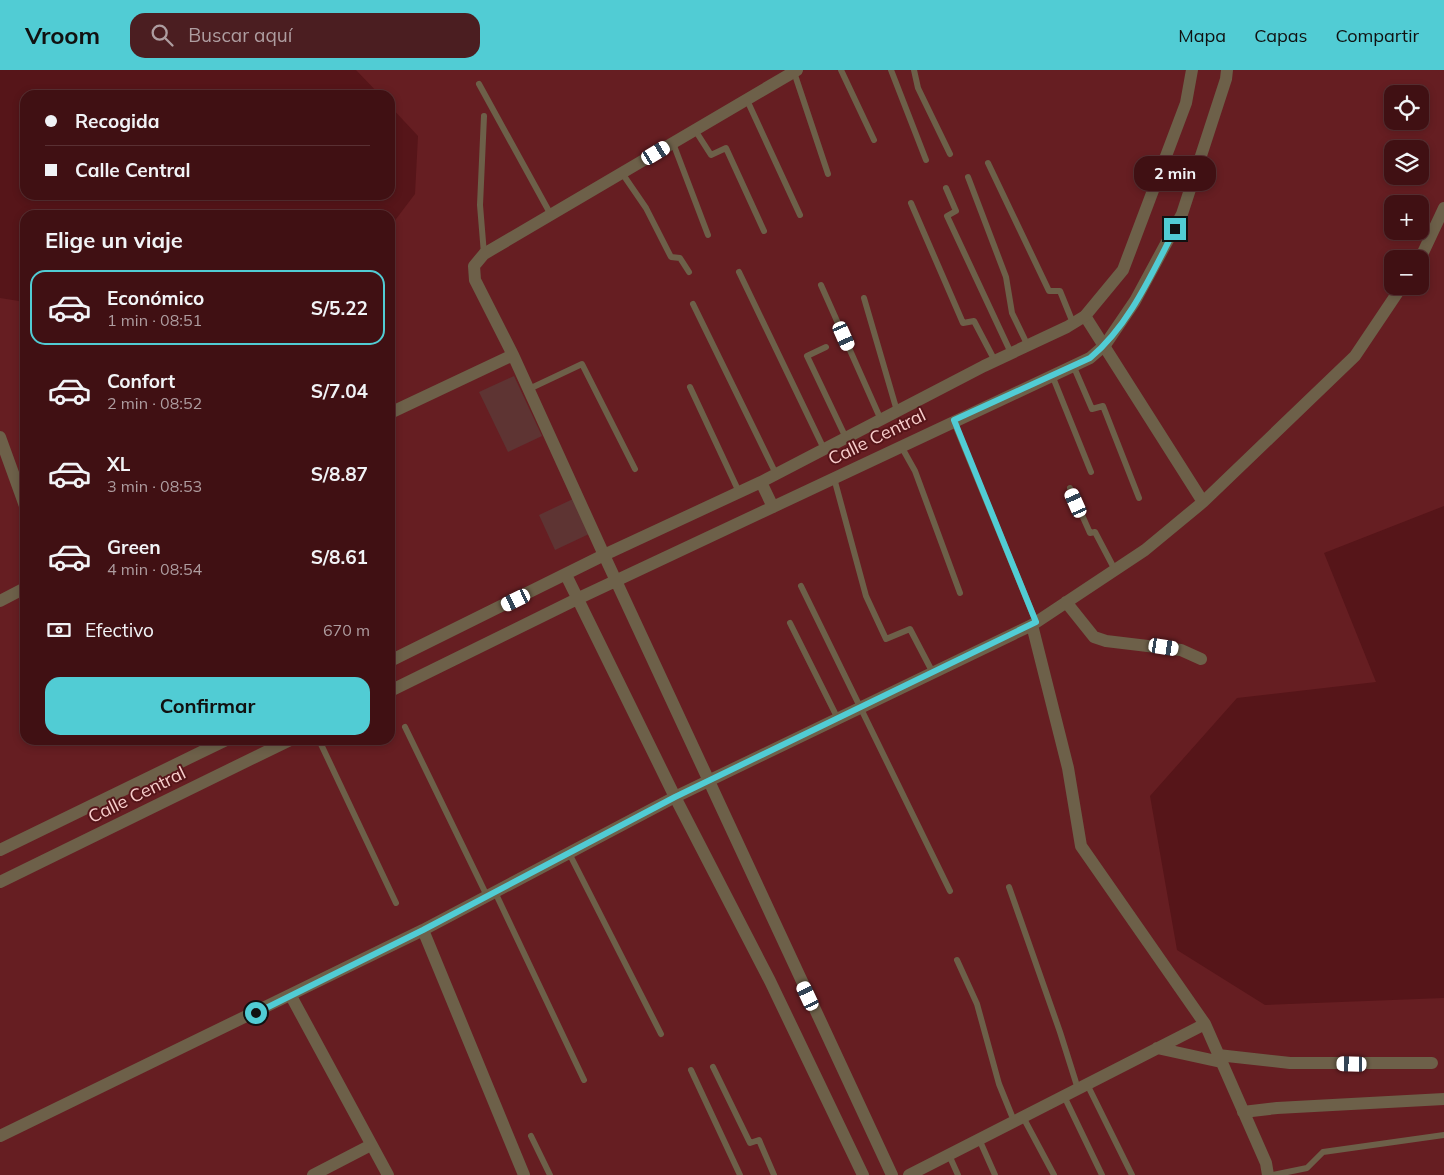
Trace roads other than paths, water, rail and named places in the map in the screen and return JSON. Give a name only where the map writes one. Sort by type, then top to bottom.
[{"type":"street","name":"Calle Central","points":[[395,659],[604,555],[761,482],[1085,316],[1123,270],[1186,103],[1192,70]]},
{"type":"street","name":"Calle Central","points":[[395,689],[954,420],[1090,358],[1105,345],[1152,274],[1182,214],[1226,79],[1226,70]]},
{"type":"street","points":[[795,71],[484,254],[474,266],[475,280],[529,388],[616,583],[892,1175]]},
{"type":"street","points":[[1424,250],[1444,208]]},
{"type":"street","points":[[0,1136],[291,996],[423,930],[675,797],[1034,624],[1145,550],[1203,502],[1355,356],[1396,295]]},
{"type":"street","points":[[1085,316],[1203,502]]},
{"type":"street","points":[[395,411],[513,354]]},
{"type":"street","points":[[0,437],[20,492]]},
{"type":"street","points":[[761,482],[773,507]]},
{"type":"street","points":[[566,575],[675,797],[770,981],[863,1175]]},
{"type":"street","points":[[0,601],[20,591]]},
{"type":"street","points":[[1066,602],[1094,637],[1106,641],[1181,650],[1201,659]]},
{"type":"street","points":[[1034,624],[1068,768],[1081,846],[1204,1024],[1266,1163],[1268,1175]]},
{"type":"street","name":"Calle Central","points":[[0,850],[216,745]]},
{"type":"street","name":"Calle Central","points":[[0,882],[280,745]]},
{"type":"street","points":[[423,930],[524,1175]]},
{"type":"street","points":[[291,996],[388,1175]]},
{"type":"street","points":[[909,1175],[1204,1024]]},
{"type":"street","points":[[1157,1048],[1220,1059],[1290,1063],[1432,1063]]},
{"type":"street","points":[[1243,1112],[1277,1108],[1444,1099]]},
{"type":"street","points":[[313,1175],[371,1145]]},
{"type":"lane","points":[[840,70],[874,140]]},
{"type":"lane","points":[[891,70],[926,160]]},
{"type":"lane","points":[[914,70],[918,88],[950,154]]},
{"type":"lane","points":[[795,71],[828,174]]},
{"type":"lane","points":[[479,84],[551,215]]},
{"type":"lane","points":[[747,100],[800,215]]},
{"type":"lane","points":[[484,116],[480,205],[484,254]]},
{"type":"lane","points":[[696,130],[711,154],[726,148],[764,231]]},
{"type":"lane","points":[[673,143],[708,235]]},
{"type":"lane","points":[[988,163],[1048,290],[1060,291],[1074,323]]},
{"type":"lane","points":[[622,174],[646,208],[671,257],[680,258],[688,272]]},
{"type":"lane","points":[[968,177],[1006,277],[1012,313],[1028,346]]},
{"type":"lane","points":[[946,188],[956,211],[947,216],[1011,353]]},
{"type":"lane","points":[[911,203],[963,323],[974,321],[994,361]]},
{"type":"lane","points":[[739,272],[824,449]]},
{"type":"lane","points":[[822,285],[881,420]]},
{"type":"lane","points":[[864,298],[897,411]]},
{"type":"lane","points":[[693,304],[776,474]]},
{"type":"lane","points":[[826,347],[807,356],[846,438]]},
{"type":"lane","points":[[529,388],[582,364],[635,469]]},
{"type":"lane","points":[[1073,365],[1092,409],[1104,406],[1139,498]]},
{"type":"lane","points":[[1052,375],[1091,472]]},
{"type":"lane","points":[[690,387],[739,492]]},
{"type":"lane","points":[[954,420],[1034,624]]},
{"type":"lane","points":[[901,446],[915,471],[960,593]]},
{"type":"lane","points":[[834,478],[866,596],[880,629],[886,639],[910,629],[933,673]]},
{"type":"lane","points":[[1070,488],[1090,533],[1095,532],[1115,570]]},
{"type":"lane","points":[[801,586],[950,891]]},
{"type":"lane","points":[[790,623],[838,719]]},
{"type":"lane","points":[[405,726],[584,1080]]},
{"type":"lane","points":[[321,745],[396,903]]},
{"type":"lane","points":[[569,853],[661,1034]]},
{"type":"lane","points":[[1009,887],[1082,1087],[1132,1175]]},
{"type":"lane","points":[[957,960],[978,1004],[1000,1084],[1019,1119],[1054,1175]]},
{"type":"lane","points":[[713,1068],[750,1143],[759,1140],[774,1175]]},
{"type":"lane","points":[[691,1070],[740,1175]]},
{"type":"lane","points":[[1064,1096],[1102,1175]]},
{"type":"lane","points":[[1273,1175],[1307,1168],[1323,1152],[1444,1135]]},
{"type":"lane","points":[[531,1136],[550,1175]]},
{"type":"lane","points":[[979,1139],[995,1175]]},
{"type":"lane","points":[[949,1155],[958,1175]]}]
